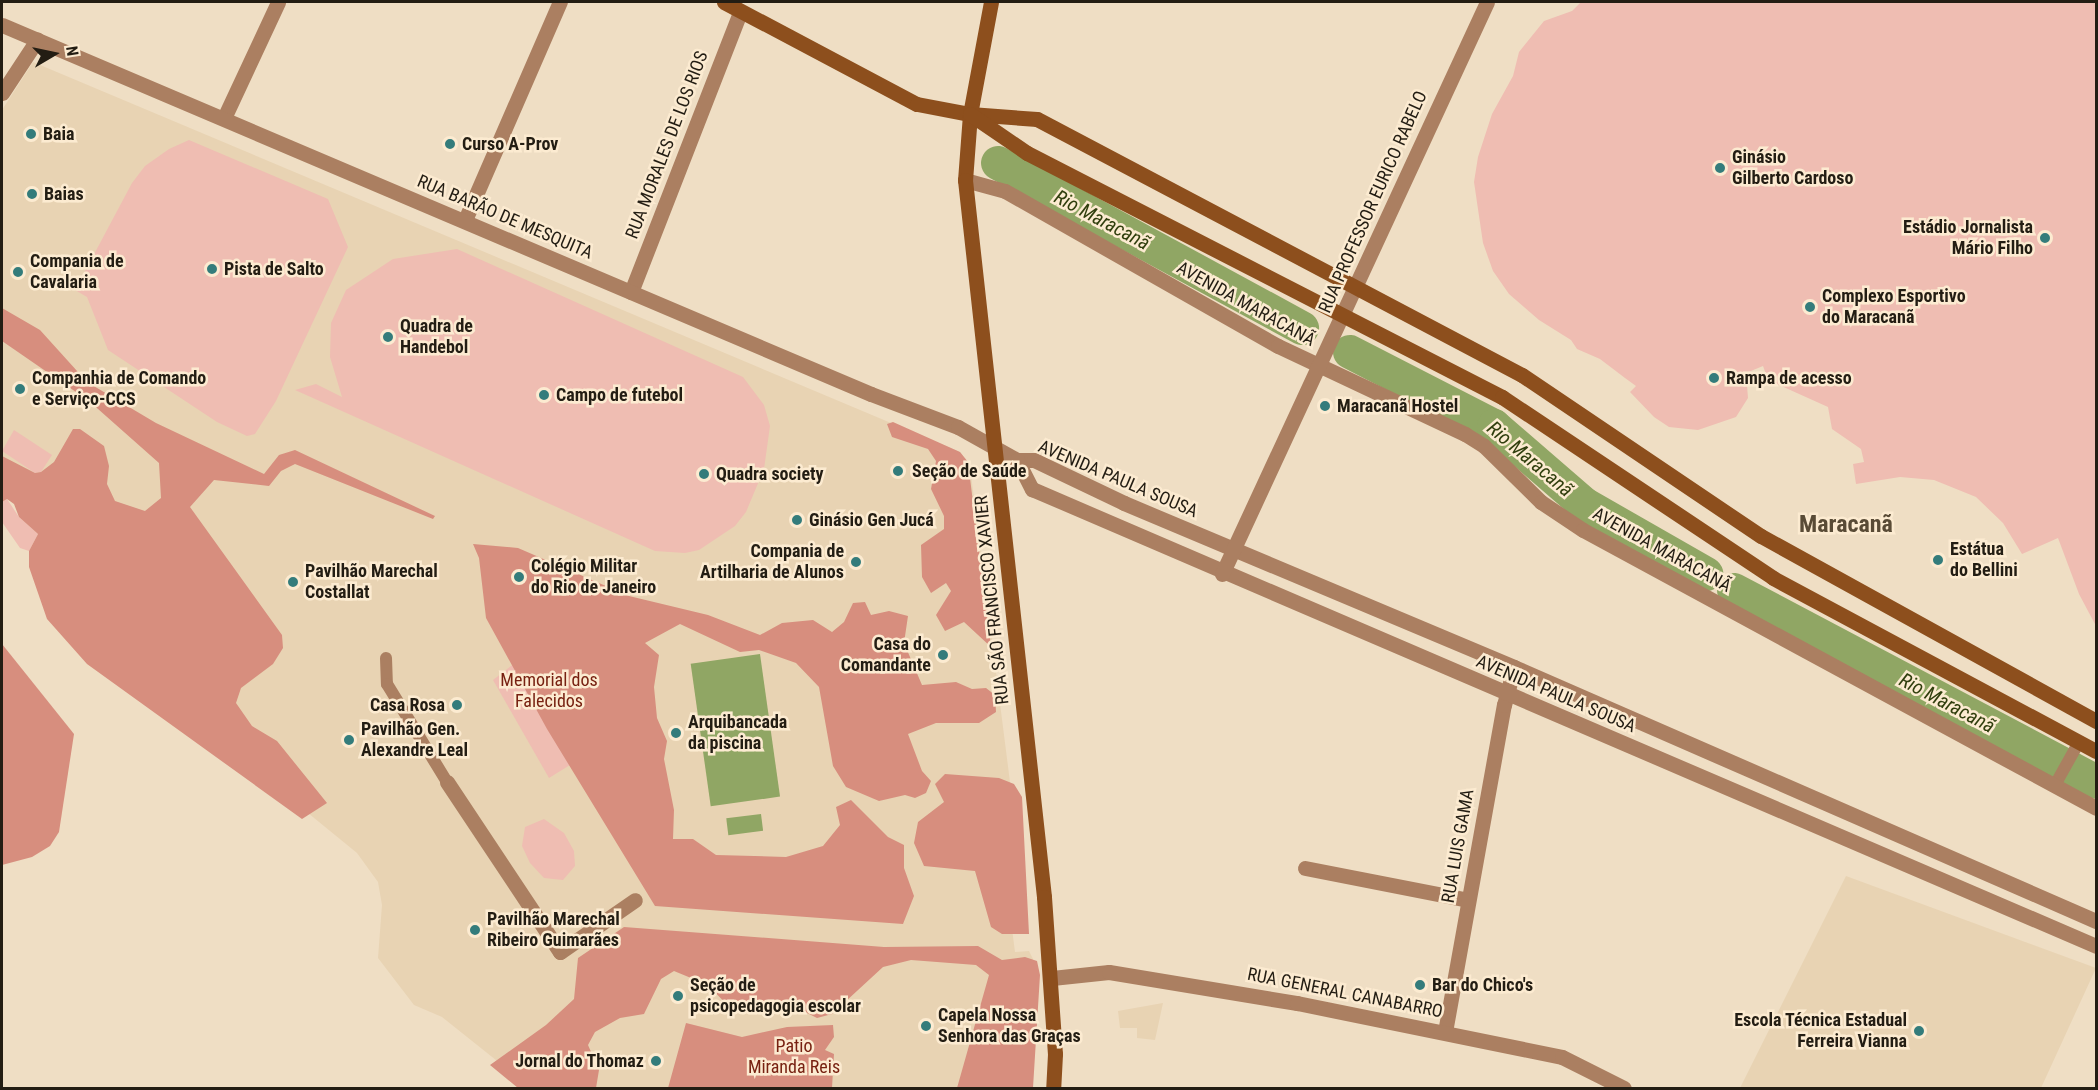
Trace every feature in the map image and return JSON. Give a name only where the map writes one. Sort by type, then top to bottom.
[{"type":"main road","name":"AVENIDA MARACANÃ","points":[[724,2],[904,99],[970,114],[1035,118],[1356,290],[1522,375],[1761,536],[2097,721]]},
{"type":"main road","name":"RUA SÃO FRANCISCO XAVIER","points":[[991,2],[970,114],[965,180],[992,447],[1002,509],[1052,978],[1055,1054],[1053,1089]]},
{"type":"main road","name":"AVENIDA MARACANÃ","points":[[970,114],[1027,153],[1343,318],[1502,397],[1773,578],[2077,745],[2097,751]]},
{"type":"street","points":[[224,118],[278,2]]},
{"type":"street","points":[[465,220],[560,2]]},
{"type":"street","name":"RUA PROFESSOR EURICO RABELO","points":[[1222,574],[1356,290],[1487,2]]},
{"type":"street","name":"RUA MORALES DE LOS RIOS","points":[[631,292],[740,12]]},
{"type":"street","name":"RUA BARÃO DE MESQUITA","points":[[2,25],[631,292],[958,427],[992,447]]},
{"type":"street","points":[[2,93],[37,40]]},
{"type":"street","name":"AVENIDA MARACANÃ","points":[[965,180],[1005,191],[1320,366],[1465,434],[1484,446],[1541,502],[1583,530],[2058,779],[2097,808]]},
{"type":"street","name":"AVENIDA PAULA SOUSA","points":[[992,447],[1017,460],[1034,460],[1120,501],[1514,667],[2097,921]]},
{"type":"street","name":"AVENIDA PAULA SOUSA","points":[[1017,460],[1032,489],[1222,574],[2097,946]]},
{"type":"street","points":[[1112,523],[1120,501]]},
{"type":"street","points":[[386,658],[387,684],[447,782],[560,952],[635,900]]},
{"type":"street","name":"RUA LUIS GAMA","points":[[1445,1032],[1506,694],[1514,667]]},
{"type":"street","points":[[2058,779],[2077,745]]},
{"type":"street","points":[[1789,815],[1799,792]]},
{"type":"street","points":[[1305,868],[1468,900]]},
{"type":"street","points":[[1979,896],[1989,875]]},
{"type":"street","name":"RUA GENERAL CANABARRO","points":[[1052,978],[1109,972],[1445,1032],[1562,1058],[1616,1087]]},
{"type":"shaded area","name":"Colégio Militar do Rio de Janeiro","points":[[33,62],[960,452],[968,462],[971,475],[1027,916],[1012,929],[1015,952],[1029,951],[1033,959],[1028,1088],[531,1088],[442,1017],[414,1005],[378,958],[382,905],[378,882],[357,853],[297,804],[2,456],[2,110]]},
{"type":"shaded area","points":[[760,654],[780,797],[711,806],[691,664]]},
{"type":"shaded area","points":[[761,814],[763,831],[728,835],[726,818]]},
{"type":"shaded area","name":"Escola Técnica Estadual Ferreira Vianna","points":[[1846,876],[2096,968],[2041,1088],[1740,1088]]},
{"type":"shaded area","points":[[1163,1003],[1155,1040],[1137,1038],[1137,1028],[1120,1028],[1118,1011]]},
{"type":"green space","name":"Complexo Esportivo do Maracanã","points":[[1581,2],[2096,2],[2096,626],[2079,594],[2058,538],[2022,554],[2003,523],[1976,497],[1934,480],[1900,477],[1856,484],[1853,464],[1864,462],[1861,449],[1832,429],[1828,407],[1768,380],[1763,366],[1746,373],[1748,398],[1736,417],[1698,430],[1669,427],[1654,417],[1630,392],[1636,386],[1600,359],[1577,349],[1571,340],[1539,320],[1509,294],[1493,271],[1483,243],[1474,182],[1478,157],[1492,114],[1513,76],[1519,52],[1544,21],[1572,11]]},
{"type":"green space","name":"Pista de Salto","points":[[189,140],[328,199],[348,247],[276,401],[255,434],[247,436],[217,422],[108,350],[87,297],[75,290],[132,183],[145,166],[169,149]]},
{"type":"green space","points":[[457,249],[743,377],[764,405],[770,426],[764,469],[746,512],[735,526],[699,550],[685,553],[655,551],[295,390],[316,384],[342,397],[330,357],[331,323],[346,290],[393,259]]},
{"type":"green space","points":[[2,308],[40,330],[87,382],[156,423],[264,474],[279,455],[295,450],[435,516],[433,519],[295,464],[281,471],[269,486],[214,480],[190,507],[282,635],[283,648],[273,664],[241,688],[236,703],[252,726],[277,741],[327,803],[302,819],[87,664],[47,619],[29,567],[29,551],[38,534],[19,517],[14,504],[7,499],[2,502],[2,456],[35,473],[41,472],[54,462],[73,429],[80,429],[104,446],[109,466],[107,484],[115,501],[145,511],[161,498],[159,463],[89,401],[2,341]]},
{"type":"green space","points":[[893,422],[960,452],[968,462],[991,647],[964,622],[945,631],[936,615],[951,591],[946,583],[931,593],[922,577],[921,545],[944,529],[944,516],[931,489],[936,461],[928,449],[892,437],[887,424]]},
{"type":"green space","points":[[14,430],[52,455],[41,472],[35,473],[2,451]]},
{"type":"green space","points":[[7,499],[19,517],[38,534],[29,551],[20,548],[2,522],[2,502]]},
{"type":"green space","points":[[473,544],[518,548],[629,596],[708,615],[760,635],[782,623],[813,620],[832,632],[844,622],[853,603],[865,602],[871,615],[889,611],[908,616],[904,643],[922,685],[956,682],[972,689],[986,688],[995,695],[996,712],[979,723],[936,723],[908,734],[922,771],[931,781],[926,793],[915,798],[905,795],[879,801],[846,787],[833,766],[819,687],[796,663],[759,650],[740,652],[680,624],[645,643],[659,655],[654,687],[657,718],[667,741],[664,759],[674,810],[673,839],[693,839],[716,855],[786,857],[823,846],[840,825],[836,807],[851,800],[888,837],[904,845],[904,868],[914,896],[903,924],[655,906],[547,729],[486,618],[479,558]]},
{"type":"green space","points":[[2,644],[74,734],[59,832],[50,846],[32,857],[2,865]]},
{"type":"green space","name":"Memorial dos Falecidos","points":[[538,645],[604,744],[549,778],[493,680]]},
{"type":"green space","points":[[945,774],[999,778],[1014,784],[1022,797],[1029,934],[1002,934],[991,927],[975,871],[924,866],[914,843],[918,822],[944,802],[935,784]]},
{"type":"green space","points":[[544,819],[564,833],[574,851],[575,866],[563,880],[544,878],[530,863],[522,846],[525,827]]},
{"type":"green space","points":[[624,927],[884,947],[978,946],[1002,960],[1025,957],[1037,961],[1040,975],[1033,1088],[957,1088],[989,975],[976,965],[911,960],[883,967],[832,1014],[817,1018],[791,1005],[746,1013],[733,1011],[708,985],[674,971],[661,979],[644,1014],[620,1018],[595,1032],[588,1045],[599,1070],[596,1088],[518,1088],[490,1065],[546,1025],[574,999],[578,958]]},
{"type":"green space","name":"Patio Miranda Reis","points":[[686,1023],[742,1037],[787,1027],[833,1025],[834,1037],[825,1050],[834,1054],[832,1088],[668,1088]]},
{"type":"waterway","name":"Rio Maracanã","points":[[998,163],[1302,328]]},
{"type":"waterway","name":"Rio Maracanã","points":[[1350,352],[1494,426],[1584,504],[1706,574]]},
{"type":"waterway","name":"Rio Maracanã","points":[[1734,590],[2096,782]]},
{"type":"place","name":"Baia","points":[[31,134]]},
{"type":"place","name":"Curso A-Prov","points":[[450,144]]},
{"type":"place","name":"Ginásio Gilberto Cardoso","points":[[1720,168]]},
{"type":"place","name":"Baias","points":[[32,194]]},
{"type":"place","name":"Estádio Jornalista Mário Filho","points":[[2045,238]]},
{"type":"place","name":"Pista de Salto","points":[[212,269]]},
{"type":"place","name":"Compania de Cavalaria","points":[[18,272]]},
{"type":"place","name":"Complexo Esportivo do Maracanã","points":[[1810,307]]},
{"type":"place","name":"Quadra de Handebol","points":[[388,337]]},
{"type":"place","name":"Rampa de acesso","points":[[1714,378]]},
{"type":"place","name":"Companhia de Comando e Serviço-CCS","points":[[20,389]]},
{"type":"place","name":"Campo de futebol","points":[[544,395]]},
{"type":"place","name":"Maracanã Hostel","points":[[1325,406]]},
{"type":"place","name":"Seção de Saúde","points":[[898,471]]},
{"type":"place","name":"Quadra society","points":[[704,474]]},
{"type":"place","name":"Ginásio Gen Jucá","points":[[797,520]]},
{"type":"place","name":"Estátua do Bellini","points":[[1938,560]]},
{"type":"place","name":"Compania de Artilharia de Alunos","points":[[856,562]]},
{"type":"place","name":"Colégio Militar do Rio de Janeiro","points":[[519,577]]},
{"type":"place","name":"Pavilhão Marechal Costallat","points":[[293,582]]},
{"type":"place","name":"Casa do Comandante","points":[[943,655]]},
{"type":"place","name":"Casa Rosa","points":[[457,705]]},
{"type":"place","name":"Arquibancada da piscina","points":[[676,733]]},
{"type":"place","name":"Pavilhão Gen. Alexandre Leal","points":[[349,740]]},
{"type":"place","name":"Pavilhão Marechal Ribeiro Guimarães","points":[[475,930]]},
{"type":"place","name":"Bar do Chico's","points":[[1420,985]]},
{"type":"place","name":"Seção de psicopedagogia escolar","points":[[678,996]]},
{"type":"place","name":"Capela Nossa Senhora das Graças","points":[[926,1026]]},
{"type":"place","name":"Escola Técnica Estadual Ferreira Vianna","points":[[1919,1031]]},
{"type":"place","name":"Jornal do Thomaz","points":[[656,1061]]},
{"type":"district","name":"Maracanã","points":[[1846,525]]}]
